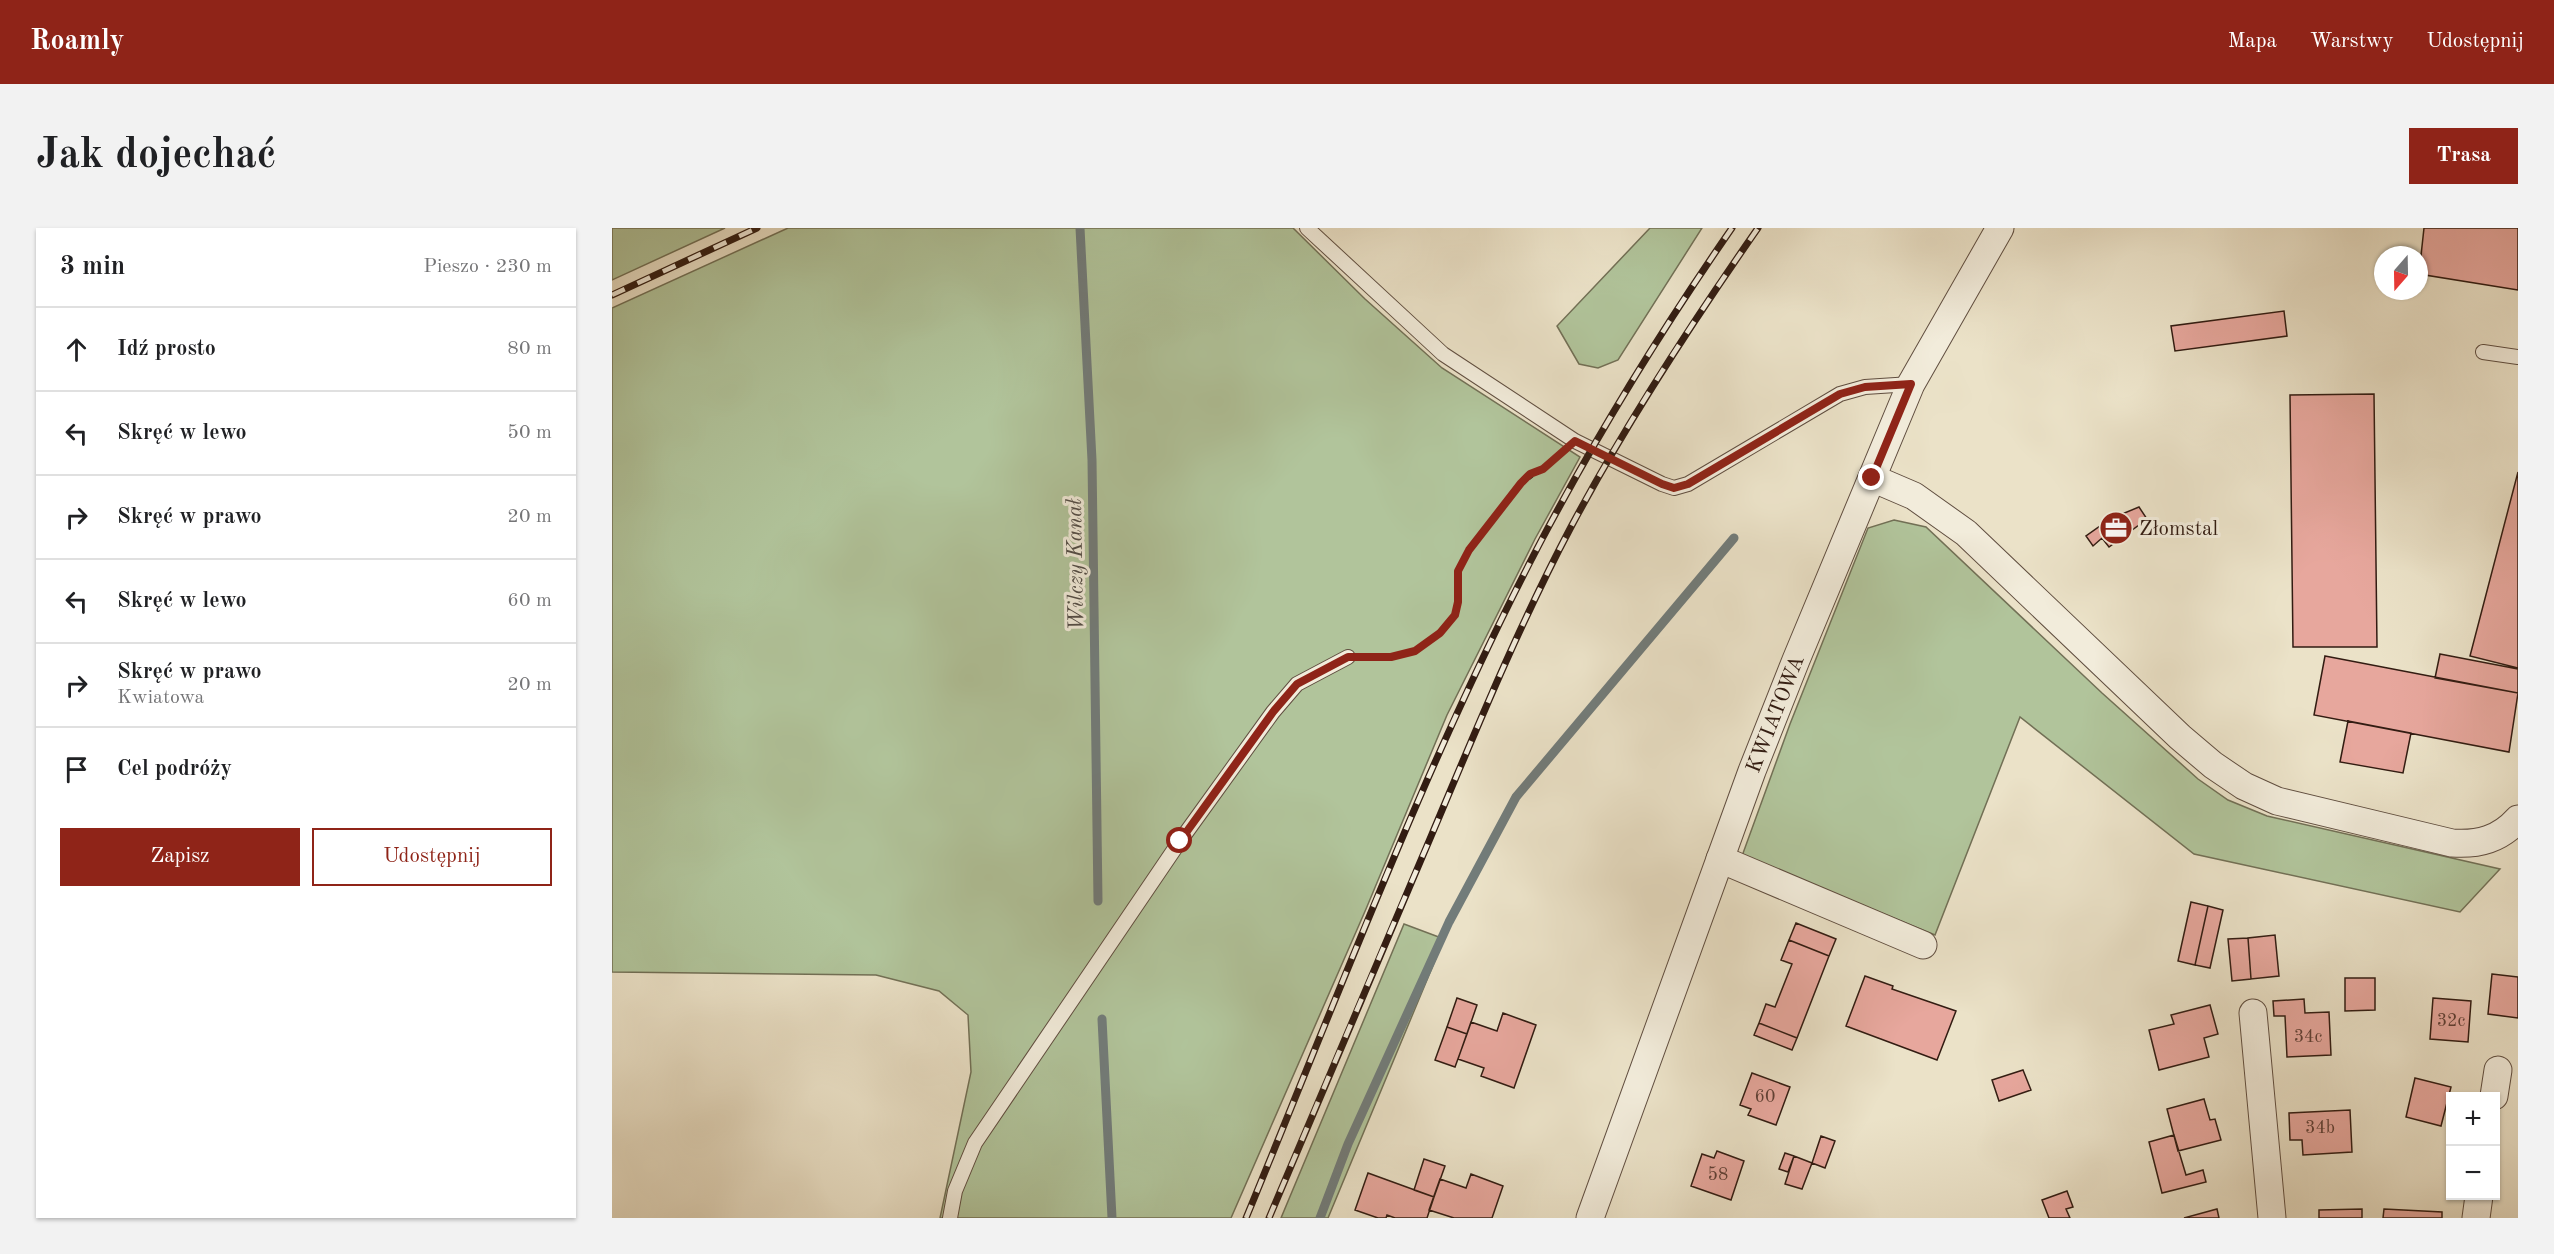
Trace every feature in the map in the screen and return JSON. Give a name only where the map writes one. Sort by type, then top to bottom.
[{"type":"street","name":"KWIATOWA","points":[[1590,1218],[1773,717],[1911,384],[2000,228]]},
{"type":"street","points":[[1872,478],[1914,496],[1966,533],[2180,737],[2244,786],[2277,801],[2452,843],[2471,845],[2490,840],[2507,831],[2518,819]]},
{"type":"street","points":[[1720,859],[1923,945]]},
{"type":"street","points":[[2253,1013],[2272,1218]]},
{"type":"street","points":[[2495,1092],[2498,1070]]},
{"type":"street","points":[[2476,1218],[2478,1200]]},
{"type":"lane","points":[[1307,228],[1443,354],[1575,441],[1674,488],[1688,484],[1840,394],[1865,387],[1911,384]]},
{"type":"lane","points":[[2483,352],[2518,357]]},
{"type":"lane","points":[[950,1218],[955,1191],[975,1143],[1180,841],[1273,712],[1297,684],[1348,657]]},
{"type":"path","points":[[1348,657],[1391,657],[1415,651],[1440,633],[1455,615],[1458,602],[1458,571],[1469,550],[1521,483],[1530,474],[1543,469],[1575,441]]},
{"type":"green space","points":[[612,228],[725,228],[612,280]]},
{"type":"green space","points":[[788,228],[1293,228],[1365,299],[1442,368],[1580,457],[1535,539],[1447,715],[1366,909],[1231,1218],[940,1218],[971,1072],[968,1015],[939,991],[876,975],[612,972],[612,308]]},
{"type":"green space","points":[[1650,228],[1702,228],[1618,360],[1598,368],[1579,364],[1557,326]]},
{"type":"green space","points":[[1894,520],[1926,527],[2102,693],[2198,779],[2228,800],[2267,816],[2500,869],[2460,912],[2194,854],[2020,717],[1935,935],[1742,856],[1790,724],[1868,528]]},
{"type":"green space","points":[[1404,924],[1444,939],[1328,1218],[1281,1218]]},
{"type":"building","points":[[2424,228],[2518,228],[2518,290],[2428,275],[2428,246],[2422,246]]},
{"type":"building","points":[[2284,311],[2287,336],[2175,351],[2171,326]]},
{"type":"building","points":[[2374,394],[2377,647],[2293,647],[2290,395]]},
{"type":"building","points":[[2518,472],[2518,668],[2470,656]]},
{"type":"building","name":"Złomstal","points":[[2139,507],[2147,519],[2109,547],[2102,538],[2093,546],[2086,536],[2110,519]]},
{"type":"building","points":[[2440,654],[2518,669],[2518,693],[2435,678]]},
{"type":"building","points":[[2325,656],[2518,693],[2509,752],[2314,715]]},
{"type":"building","points":[[2348,721],[2411,733],[2403,773],[2340,762]]},
{"type":"building","points":[[2191,902],[2208,906],[2195,965],[2178,961]]},
{"type":"building","points":[[2208,906],[2223,910],[2210,968],[2195,965]]},
{"type":"building","points":[[1796,923],[1836,939],[1829,956],[1789,940]]},
{"type":"building","points":[[2275,935],[2279,976],[2251,979],[2248,938]]},
{"type":"building","points":[[2248,938],[2251,979],[2232,981],[2228,939]]},
{"type":"building","points":[[1789,940],[1829,956],[1797,1038],[1759,1023],[1766,1004],[1775,1007],[1792,964],[1781,960]]},
{"type":"building","points":[[2492,974],[2518,977],[2518,1018],[2488,1014]]},
{"type":"building","points":[[1865,976],[1893,986],[1892,989],[1956,1011],[1937,1060],[1846,1026]]},
{"type":"building","points":[[2345,978],[2375,978],[2375,1010],[2345,1011]]},
{"type":"building","points":[[1457,998],[1477,1005],[1467,1034],[1447,1027]]},
{"type":"building","points":[[2433,998],[2471,1001],[2468,1042],[2430,1039]]},
{"type":"building","points":[[2304,999],[2305,1013],[2329,1012],[2331,1055],[2287,1057],[2285,1016],[2274,1016],[2273,1001]]},
{"type":"building","points":[[2210,1005],[2218,1034],[2204,1038],[2209,1057],[2159,1070],[2149,1030],[2174,1024],[2171,1015]]},
{"type":"building","points":[[1503,1013],[1536,1025],[1514,1088],[1481,1076],[1484,1068],[1458,1059],[1471,1022],[1497,1031]]},
{"type":"building","points":[[1759,1023],[1797,1038],[1792,1050],[1754,1035]]},
{"type":"building","points":[[1447,1027],[1467,1034],[1455,1067],[1435,1060]]},
{"type":"building","points":[[2023,1070],[2031,1090],[1999,1101],[1992,1080]]},
{"type":"building","points":[[1752,1073],[1790,1087],[1776,1125],[1748,1115],[1751,1109],[1740,1105]]},
{"type":"building","points":[[2415,1078],[2451,1087],[2450,1092],[2446,1092],[2446,1106],[2441,1126],[2406,1117]]},
{"type":"building","points":[[2204,1099],[2210,1120],[2215,1119],[2221,1140],[2178,1151],[2167,1109]]},
{"type":"building","points":[[2350,1110],[2352,1152],[2303,1155],[2302,1140],[2290,1140],[2289,1113]]},
{"type":"building","points":[[2174,1135],[2186,1175],[2203,1170],[2206,1182],[2162,1193],[2149,1142]]},
{"type":"building","points":[[1821,1136],[1835,1141],[1825,1168],[1812,1163]]},
{"type":"building","points":[[1717,1151],[1744,1161],[1731,1200],[1691,1186],[1702,1154],[1714,1158]]},
{"type":"building","points":[[1785,1153],[1794,1156],[1788,1172],[1779,1169]]},
{"type":"building","points":[[1794,1156],[1812,1163],[1802,1189],[1785,1184]]},
{"type":"building","points":[[1424,1159],[1445,1166],[1434,1197],[1414,1190]]},
{"type":"building","points":[[1368,1173],[1434,1197],[1427,1218],[1395,1218],[1387,1215],[1386,1218],[1378,1218],[1355,1210]]},
{"type":"building","points":[[1471,1174],[1503,1186],[1492,1218],[1454,1218],[1429,1210],[1440,1179],[1466,1188]]},
{"type":"building","points":[[2067,1191],[2073,1207],[2066,1209],[2070,1218],[2049,1218],[2042,1200]]},
{"type":"building","points":[[2217,1209],[2219,1218],[2184,1218]]},
{"type":"building","points":[[2362,1209],[2362,1218],[2319,1218],[2319,1210]]},
{"type":"building","points":[[2384,1209],[2442,1212],[2442,1218],[2383,1218]]},
{"type":"waterway","name":"Wilczy Kanał","points":[[1080,228],[1092,460],[1098,901]]},
{"type":"waterway","points":[[1320,1218],[1348,1144],[1449,922],[1516,797],[1734,538]]},
{"type":"waterway","points":[[1102,1019],[1112,1218]]},
{"type":"railway","points":[[612,295],[757,228]]},
{"type":"railway","points":[[1246,1218],[1422,791],[1499,623],[1541,541],[1608,421],[1681,304],[1732,228]]},
{"type":"railway","points":[[1269,1218],[1482,717],[1553,563],[1637,411],[1708,300],[1758,228]]},
{"type":"place","name":"Złomstal","points":[[2116,528]]},
{"type":"route","points":[[1180,841],[1273,712],[1297,684],[1348,657],[1391,657],[1415,651],[1440,633],[1455,615],[1458,602],[1458,571],[1469,550],[1521,483],[1530,474],[1543,469],[1575,441],[1674,488],[1688,484],[1840,394],[1865,387],[1911,384],[1872,478]]}]
